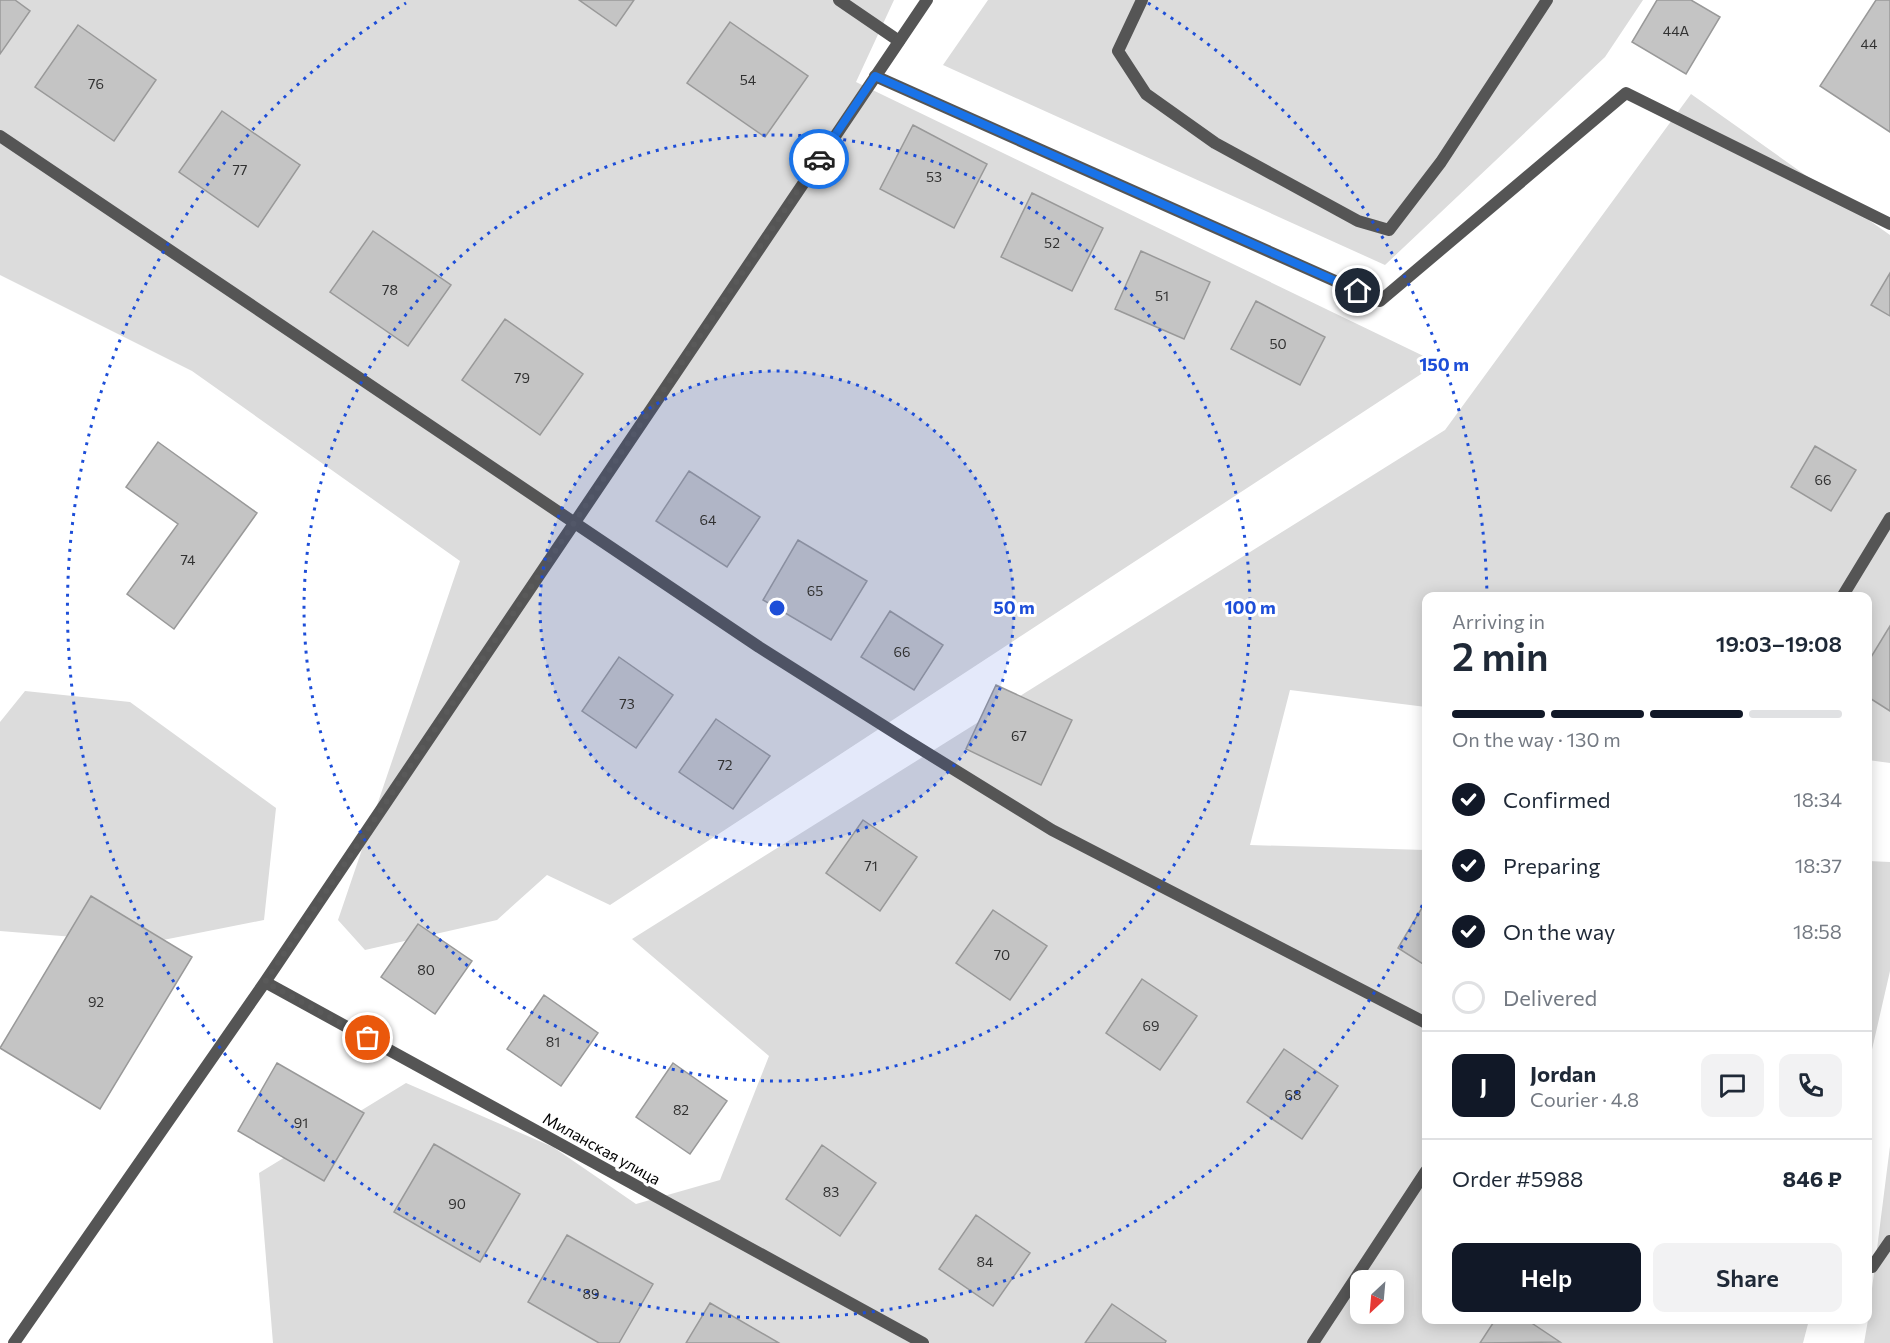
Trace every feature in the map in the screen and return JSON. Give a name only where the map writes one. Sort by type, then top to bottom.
[{"type":"street","points":[[839,0],[899,41]]},
{"type":"street","points":[[14,1343],[265,982],[927,0]]},
{"type":"street","points":[[1142,0],[1118,51],[1146,94],[1215,143],[1358,221],[1389,230],[1441,162],[1547,0]]},
{"type":"street","points":[[875,76],[1380,301],[1626,93],[1890,224]]},
{"type":"street","points":[[0,136],[759,647],[1052,830],[1422,1021]]},
{"type":"street","points":[[1845,592],[1890,518]]},
{"type":"street","name":"Миланская улица","points":[[265,982],[924,1343]]},
{"type":"street","points":[[1313,1343],[1422,1177]]},
{"type":"street","points":[[1872,1267],[1890,1241]]},
{"type":"shaded area","points":[[0,0],[894,0],[856,82],[1438,363],[610,905],[547,875],[497,920],[365,950],[338,920],[460,561],[192,371],[0,275]]},
{"type":"shaded area","points":[[988,0],[1643,0],[1605,57],[1385,265],[943,65]]},
{"type":"shaded area","points":[[1691,94],[1890,235],[1890,763],[1872,761],[1872,592],[1422,592],[1422,706],[1290,690],[1250,845],[1422,850],[1422,1324],[1808,1324],[1803,1343],[273,1343],[259,1173],[406,1083],[553,1147],[636,1204],[720,1180],[769,1056],[632,939],[1445,430]]},
{"type":"shaded area","points":[[25,691],[130,702],[276,808],[264,920],[148,943],[0,931],[0,722]]},
{"type":"shaded area","points":[[1872,861],[1890,862],[1890,971],[1872,1050]]},
{"type":"shaded area","points":[[1890,1146],[1890,1343],[1864,1343],[1867,1324],[1872,1324],[1872,1288]]},
{"type":"building","points":[[0,0],[15,0],[30,11],[0,54]]},
{"type":"building","points":[[579,0],[634,0],[616,26]]},
{"type":"building","points":[[1657,0],[1691,0],[1720,17],[1686,74],[1632,42]]},
{"type":"building","points":[[1876,0],[1890,0],[1890,132],[1820,86]]},
{"type":"building","points":[[730,22],[808,76],[765,137],[687,83]]},
{"type":"building","points":[[78,25],[156,80],[114,141],[35,87]]},
{"type":"building","points":[[222,111],[300,165],[258,227],[179,172]]},
{"type":"building","points":[[913,125],[987,164],[954,228],[880,189]]},
{"type":"building","points":[[1032,193],[1103,228],[1072,291],[1001,257]]},
{"type":"building","points":[[373,231],[451,285],[408,346],[330,292]]},
{"type":"building","points":[[1141,251],[1210,282],[1184,339],[1115,309]]},
{"type":"building","points":[[1890,273],[1890,316],[1871,305]]},
{"type":"building","points":[[1256,301],[1325,337],[1300,385],[1231,349]]},
{"type":"building","points":[[505,319],[583,374],[540,435],[462,380]]},
{"type":"building","points":[[158,442],[257,513],[174,629],[127,594],[178,524],[126,487]]},
{"type":"building","points":[[1815,446],[1856,470],[1831,511],[1791,487]]},
{"type":"building","points":[[689,471],[760,517],[727,567],[656,521]]},
{"type":"building","points":[[798,540],[867,581],[831,640],[763,600]]},
{"type":"building","points":[[890,611],[943,645],[914,690],[861,657]]},
{"type":"building","points":[[1890,626],[1890,711],[1872,700],[1872,655]]},
{"type":"building","points":[[619,657],[673,695],[636,748],[582,711]]},
{"type":"building","points":[[996,685],[1072,720],[1041,785],[966,749]]},
{"type":"building","points":[[716,719],[770,756],[733,809],[679,772]]},
{"type":"building","points":[[863,820],[917,857],[880,911],[826,873]]},
{"type":"building","points":[[91,896],[192,957],[100,1109],[0,1048]]},
{"type":"building","points":[[1422,908],[1422,963],[1398,948]]},
{"type":"building","points":[[993,910],[1047,946],[1010,1000],[956,963]]},
{"type":"building","points":[[418,924],[472,961],[435,1014],[381,977]]},
{"type":"building","points":[[1142,979],[1197,1016],[1160,1070],[1106,1033]]},
{"type":"building","points":[[544,995],[598,1033],[561,1086],[507,1049]]},
{"type":"building","points":[[1284,1049],[1338,1086],[1302,1139],[1247,1102]]},
{"type":"building","points":[[277,1063],[364,1113],[324,1181],[238,1131]]},
{"type":"building","points":[[673,1063],[727,1101],[690,1154],[636,1117]]},
{"type":"building","points":[[434,1144],[520,1194],[480,1262],[394,1212]]},
{"type":"building","points":[[822,1145],[876,1183],[840,1236],[786,1199]]},
{"type":"building","points":[[976,1215],[1030,1253],[993,1306],[939,1269]]},
{"type":"building","points":[[567,1235],[653,1284],[619,1343],[599,1343],[528,1302]]},
{"type":"building","points":[[710,1303],[779,1343],[686,1343]]},
{"type":"building","points":[[1112,1304],[1166,1341],[1165,1343],[1085,1343]]},
{"type":"building","points":[[1492,1324],[1533,1324],[1560,1342],[1480,1343]]},
{"type":"way so far","points":[[368,1038],[265,982],[819,159]]},
{"type":"route","points":[[819,159],[875,76],[952,108],[1358,291]]}]
